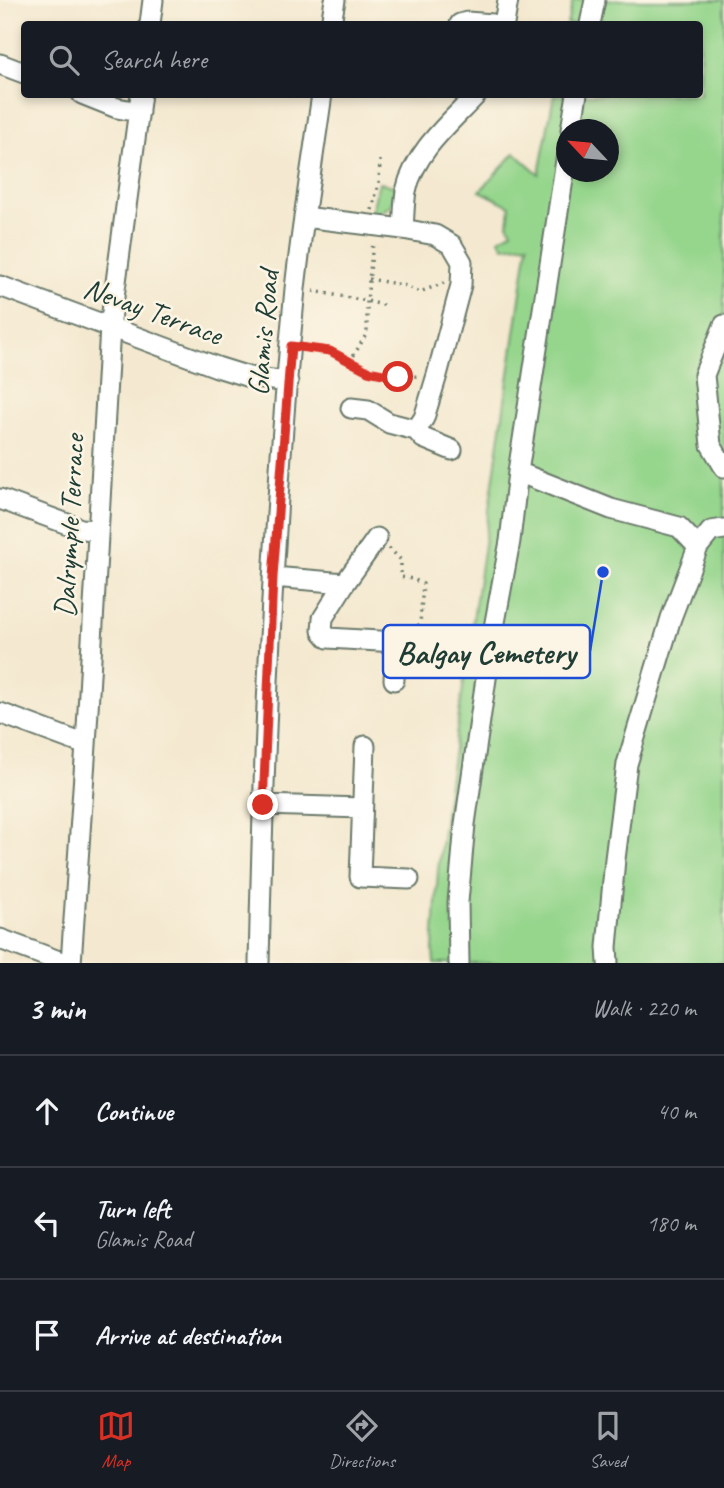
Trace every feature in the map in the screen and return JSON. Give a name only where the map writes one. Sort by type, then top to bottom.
[{"type":"street","points":[[150,21],[153,0]]},
{"type":"street","points":[[332,21],[335,0]]},
{"type":"street","points":[[504,21],[508,0]]},
{"type":"street","points":[[591,21],[595,0]]},
{"type":"street","points":[[0,64],[21,72]]},
{"type":"street","points":[[92,98],[117,108],[140,103]]},
{"type":"street","name":"Glamis Road","points":[[259,963],[273,577],[296,288],[321,98]]},
{"type":"street","points":[[403,229],[406,192],[412,171],[425,150],[473,98]]},
{"type":"street","points":[[573,119],[576,98]]},
{"type":"street","name":"Dalrymple Terrace","points":[[71,963],[110,327],[140,103]]},
{"type":"street","points":[[459,963],[458,902],[465,824],[563,182]]},
{"type":"street","points":[[304,217],[435,235],[452,245],[461,262],[461,285],[437,375],[424,418],[416,430]]},
{"type":"street","name":"Nevay Terrace","points":[[0,286],[217,367],[249,377],[288,382]]},
{"type":"street","points":[[724,325],[704,375],[711,445],[724,467]]},
{"type":"street","points":[[351,408],[368,410],[389,423],[416,430],[423,438],[452,450]]},
{"type":"street","points":[[518,472],[611,509],[679,527],[698,547]]},
{"type":"street","points":[[0,499],[80,529],[97,530]]},
{"type":"street","points":[[608,963],[615,859],[627,764],[671,618],[698,547],[711,531],[724,529]]},
{"type":"street","points":[[377,538],[323,618],[322,631],[328,638],[397,642],[394,680]]},
{"type":"street","points":[[273,577],[345,583]]},
{"type":"street","points":[[0,713],[86,745]]},
{"type":"street","points":[[365,746],[360,877],[415,880]]},
{"type":"street","points":[[263,805],[362,808]]},
{"type":"street","points":[[0,939],[64,963]]},
{"type":"path","points":[[351,362],[365,341],[367,333],[372,226],[380,160]]},
{"type":"path","points":[[369,279],[403,285],[420,292],[448,282],[461,285]]},
{"type":"path","points":[[296,288],[383,305]]},
{"type":"path","points":[[291,346],[330,351],[368,371],[398,377],[437,375]]},
{"type":"path","points":[[377,538],[401,560],[401,578],[413,579],[423,584],[419,624],[397,642]]},
{"type":"green space","points":[[573,0],[724,0],[724,963],[434,963],[438,870],[450,776],[528,244],[504,247],[499,239],[512,231],[508,224],[510,206],[480,191],[515,153],[539,174],[553,98],[703,98],[703,21],[568,21]]},
{"type":"green space","points":[[379,182],[396,187],[395,193],[392,203],[386,209],[371,214]]},
{"type":"place","name":"Balgay Cemetery","points":[[603,572]]},
{"type":"route","points":[[263,805],[273,577],[291,346],[330,351],[368,371],[398,377]]}]
